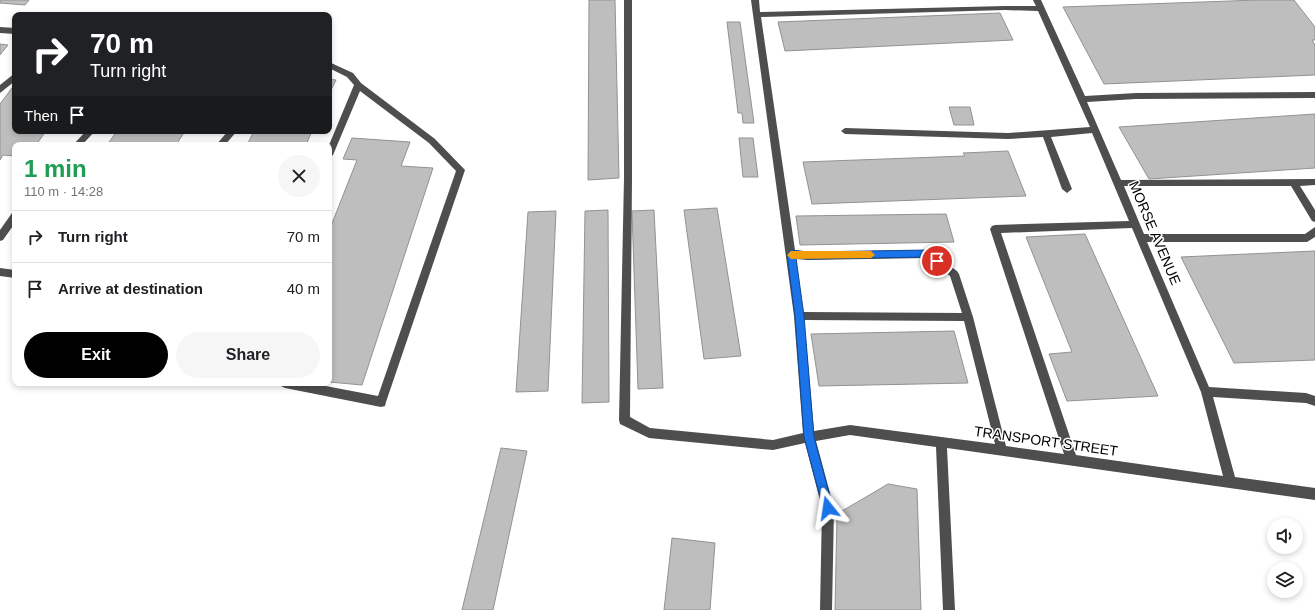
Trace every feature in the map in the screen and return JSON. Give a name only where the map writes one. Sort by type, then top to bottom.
[{"type":"street","name":"TRANSPORT STREET","points":[[628,0],[628,187],[624,420],[649,433],[772,446],[809,437],[850,430],[1315,494]]},
{"type":"street","points":[[755,0],[799,316],[809,437],[828,508],[826,610]]},
{"type":"street","points":[[757,15],[802,12],[997,8],[1039,5]]},
{"type":"street","name":"MORSE AVENUE","points":[[1039,5],[1096,130],[1206,392],[1231,483]]},
{"type":"street","points":[[0,30],[12,31]]},
{"type":"street","points":[[300,386],[381,402],[461,170],[432,142],[358,85],[350,75],[332,66]]},
{"type":"street","points":[[0,90],[12,79]]},
{"type":"street","points":[[332,148],[358,85]]},
{"type":"street","points":[[1082,99],[1136,96],[1315,95]]},
{"type":"street","points":[[846,131],[1008,136],[1096,130]]},
{"type":"street","points":[[80,142],[88,134]]},
{"type":"street","points":[[223,142],[230,134]]},
{"type":"street","points":[[1046,134],[1067,189]]},
{"type":"street","points":[[1293,182],[1315,218]]},
{"type":"street","points":[[1118,183],[1315,182]]},
{"type":"street","points":[[0,237],[12,220]]},
{"type":"street","points":[[1072,460],[995,229],[1136,224]]},
{"type":"street","points":[[1142,238],[1307,238],[1315,231]]},
{"type":"street","points":[[791,254],[808,256],[928,254],[954,274],[968,317],[1002,451]]},
{"type":"street","points":[[0,272],[12,274]]},
{"type":"street","points":[[799,316],[968,317]]},
{"type":"street","points":[[1206,392],[1306,398],[1315,401]]},
{"type":"street","points":[[941,442],[950,610]]},
{"type":"building","points":[[0,0],[29,0],[25,5],[0,3]]},
{"type":"building","points":[[589,0],[615,0],[619,178],[588,180]]},
{"type":"building","points":[[1294,0],[1315,27],[1315,40],[1312,40],[1315,45],[1315,75],[1104,84],[1063,7]]},
{"type":"building","points":[[1000,13],[1013,40],[785,51],[778,22]]},
{"type":"building","points":[[727,22],[740,22],[754,123],[743,123],[742,113],[738,113]]},
{"type":"building","points":[[0,44],[8,45],[0,55]]},
{"type":"building","points":[[332,79],[336,80],[332,88]]},
{"type":"building","points":[[12,88],[12,134],[44,134],[38,142],[12,142],[12,156],[3,155],[0,160],[0,104]]},
{"type":"building","points":[[949,107],[970,107],[974,125],[954,125]]},
{"type":"building","points":[[1315,114],[1315,168],[1149,179],[1119,127]]},
{"type":"building","points":[[115,134],[183,134],[178,142],[109,142]]},
{"type":"building","points":[[252,134],[311,134],[307,142],[248,142]]},
{"type":"building","points":[[352,138],[410,142],[401,166],[433,168],[362,385],[332,382],[332,223],[357,160],[343,159]]},
{"type":"building","points":[[739,138],[753,138],[758,177],[743,177]]},
{"type":"building","points":[[1008,151],[1026,196],[812,204],[803,162],[965,156],[963,153]]},
{"type":"building","points":[[717,208],[741,356],[704,359],[684,210]]},
{"type":"building","points":[[608,210],[609,402],[582,403],[585,211]]},
{"type":"building","points":[[654,210],[663,388],[638,389],[632,211]]},
{"type":"building","points":[[556,211],[548,391],[516,392],[528,212]]},
{"type":"building","points":[[946,214],[954,242],[800,245],[796,216]]},
{"type":"building","points":[[1085,234],[1158,396],[1067,401],[1049,354],[1072,352],[1026,237]]},
{"type":"building","points":[[1315,251],[1315,360],[1234,363],[1181,257]]},
{"type":"building","points":[[954,331],[968,383],[819,386],[811,334]]},
{"type":"building","points":[[501,448],[527,451],[493,610],[462,610]]},
{"type":"building","points":[[888,484],[917,489],[921,610],[835,610],[837,514]]},
{"type":"building","points":[[672,538],[715,543],[710,610],[664,610]]},
{"type":"slow traffic","points":[[791,255],[871,255]]},
{"type":"route","points":[[828,508],[809,437],[799,316],[791,254],[808,256],[928,254],[937,261]]}]
